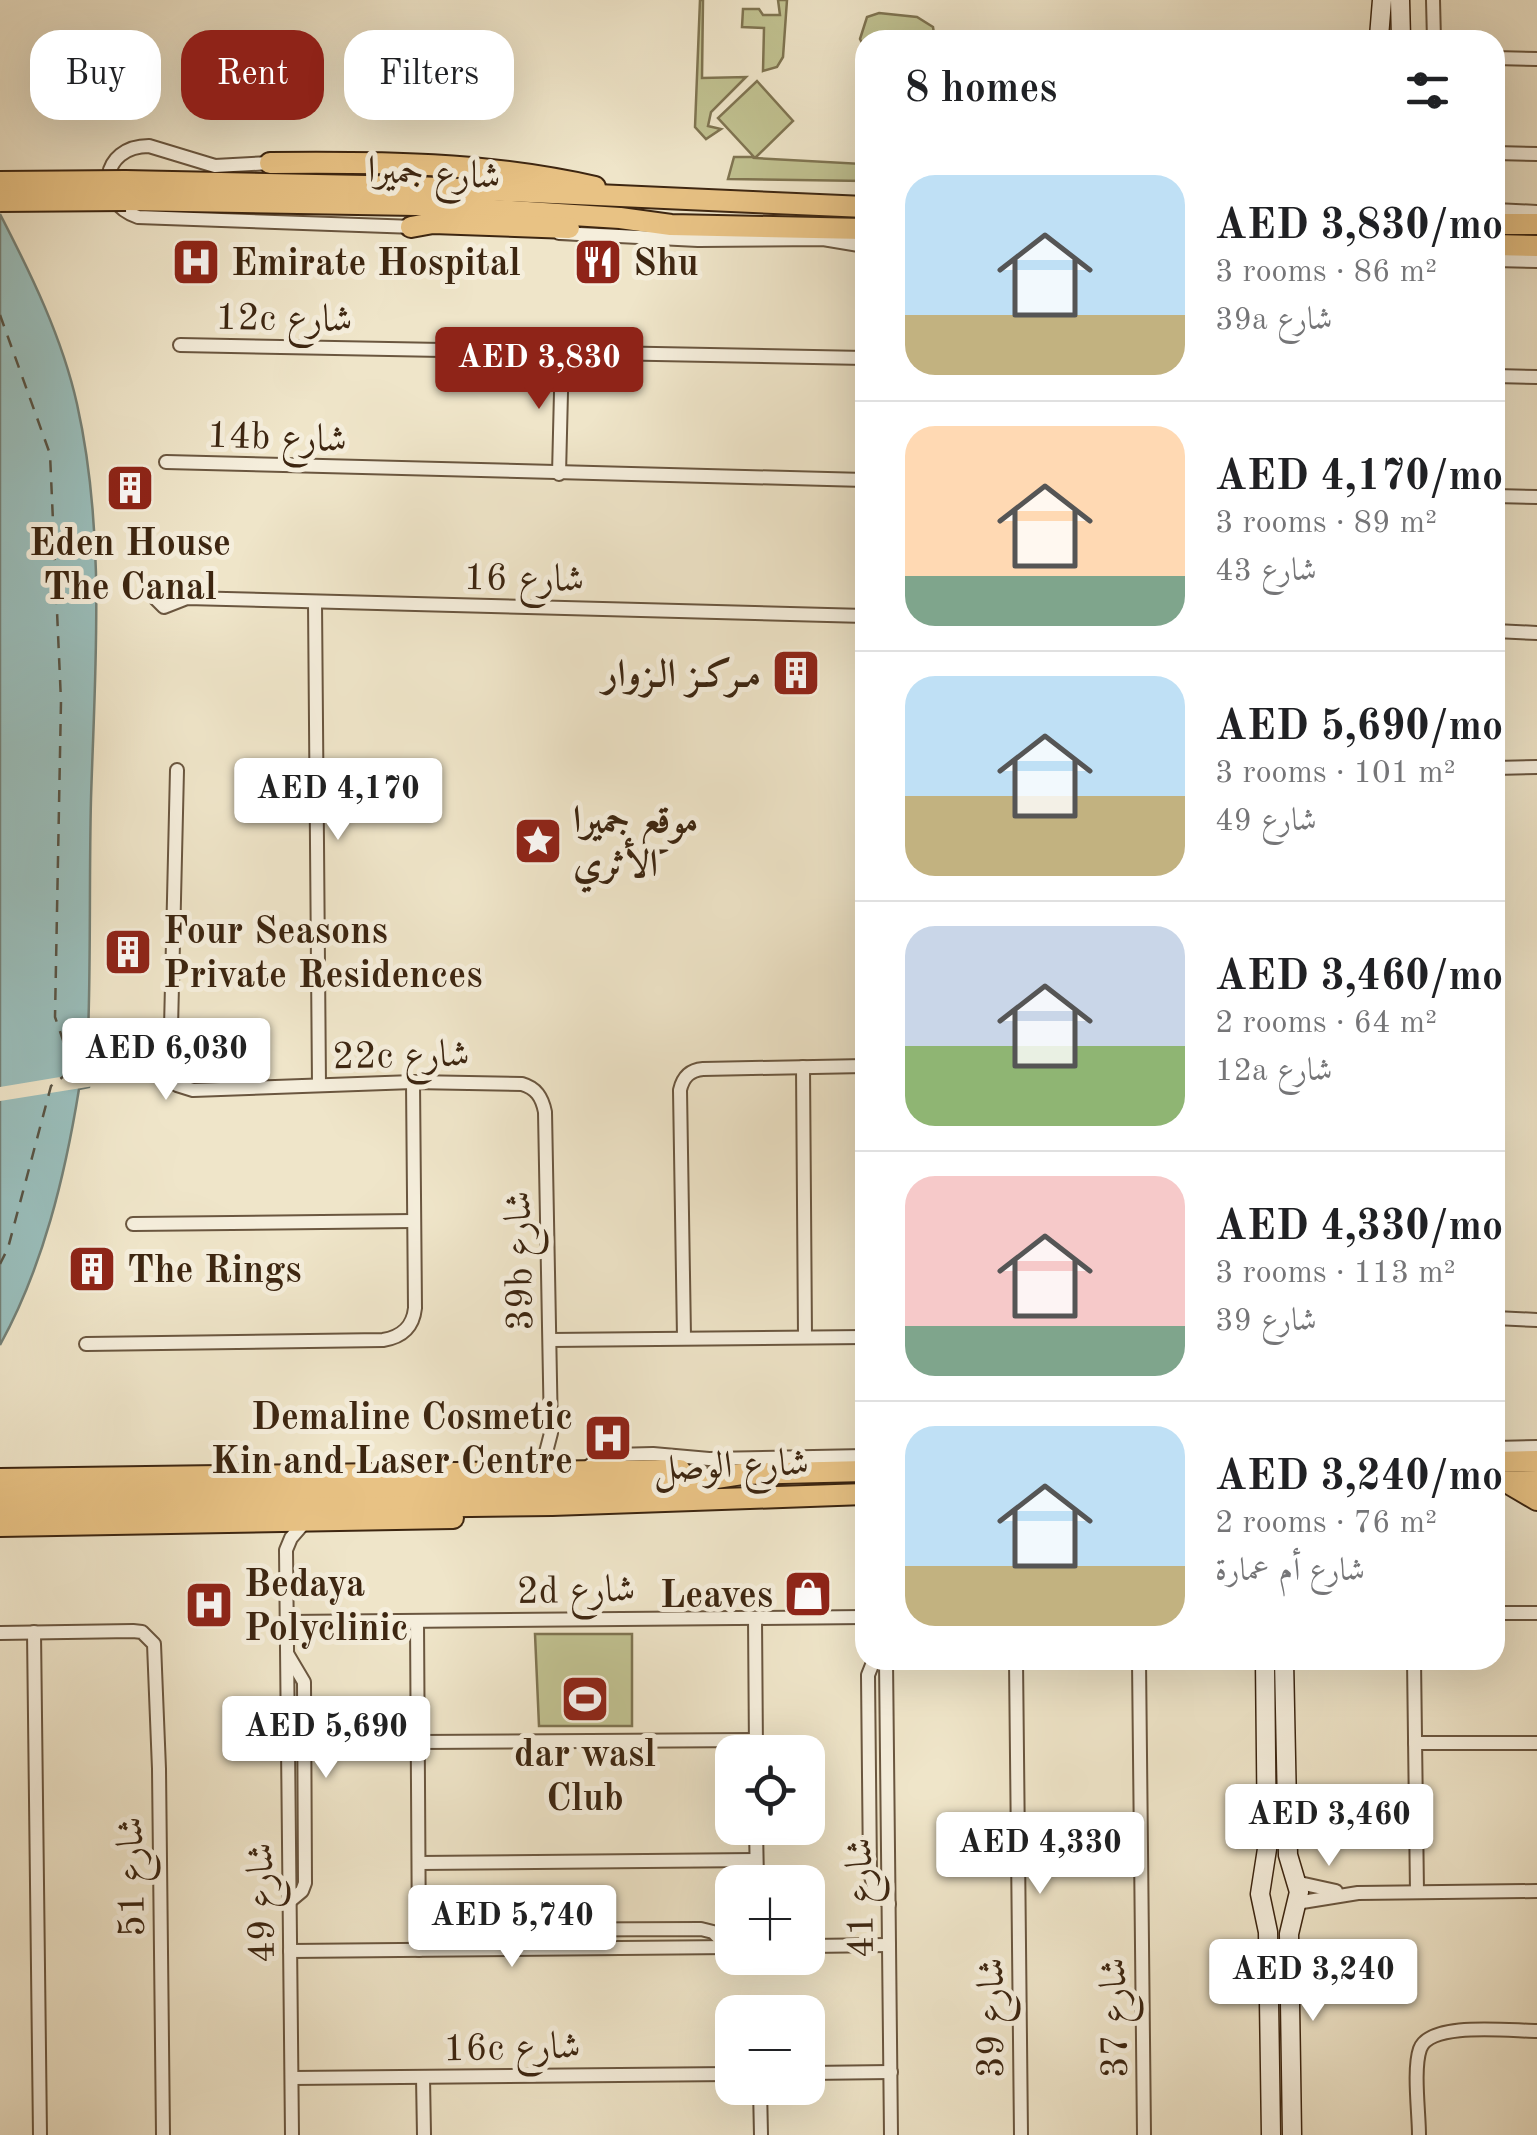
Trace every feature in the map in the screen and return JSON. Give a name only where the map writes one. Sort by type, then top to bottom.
[{"type":"main road","points":[[270,164],[390,161],[456,165],[572,182],[641,198]]},
{"type":"main road","name":"شارع جميرا","points":[[0,182],[620,218],[671,225],[855,229]]},
{"type":"main road","name":"شارع جميرا","points":[[0,200],[126,190],[416,187],[855,207]]},
{"type":"main road","points":[[411,227],[444,223],[627,230],[671,225]]},
{"type":"main road","points":[[1505,224],[1537,224]]},
{"type":"main road","points":[[1505,244],[1537,246]]},
{"type":"main road","name":"شارع الوصل","points":[[7,1491],[480,1459],[508,1472],[855,1471]]},
{"type":"main road","points":[[1505,1462],[1537,1461]]},
{"type":"main road","name":"شارع الوصل","points":[[7,1491],[605,1486],[690,1482],[742,1474]]},
{"type":"main road","points":[[1505,1482],[1537,1482]]},
{"type":"main road","points":[[1505,1484],[1537,1500]]},
{"type":"main road","name":"شارع الوصل","points":[[7,1491],[552,1506],[855,1496]]},
{"type":"main road","points":[[0,1526],[504,1516],[552,1506]]},
{"type":"street","points":[[1377,30],[1382,0]]},
{"type":"street","points":[[1400,0],[1402,30]]},
{"type":"street","points":[[1434,0],[1434,30]]},
{"type":"street","points":[[1505,58],[1537,59]]},
{"type":"street","points":[[270,164],[215,166],[138,146],[119,155],[108,180],[116,203],[138,217],[670,240],[823,239],[855,244]]},
{"type":"street","points":[[1505,153],[1537,154]]},
{"type":"street","points":[[1505,210],[1537,212]]},
{"type":"street","points":[[1505,260],[1537,261]]},
{"type":"street","name":"12c شارع","points":[[180,345],[855,358]]},
{"type":"street","points":[[558,474],[562,351]]},
{"type":"street","points":[[1505,376],[1537,377]]},
{"type":"street","name":"14b شارع","points":[[166,462],[855,480]]},
{"type":"street","points":[[1505,496],[1537,497]]},
{"type":"street","name":"شارع 16","points":[[182,598],[855,616]]},
{"type":"street","points":[[316,602],[319,1085]]},
{"type":"street","points":[[1505,632],[1537,632]]},
{"type":"street","points":[[1505,768],[1537,767]]},
{"type":"street","name":"22c شارع","points":[[178,770],[170,1062],[180,1077],[204,1088],[413,1082],[522,1084],[536,1090]]},
{"type":"street","points":[[684,1337],[680,1090],[684,1078],[703,1069],[855,1066]]},
{"type":"street","points":[[802,1067],[805,1337]]},
{"type":"street","points":[[86,1344],[384,1340],[408,1329],[415,1308],[413,1082]]},
{"type":"street","name":"39b شارع","points":[[536,1090],[545,1112],[551,1433],[557,1455],[578,1470]]},
{"type":"street","points":[[133,1224],[413,1221]]},
{"type":"street","points":[[1505,1318],[1537,1320]]},
{"type":"street","points":[[550,1340],[855,1336]]},
{"type":"street","name":"39b شارع","points":[[531,1471],[545,1456],[551,1433]]},
{"type":"street","points":[[1505,1448],[1537,1448]]},
{"type":"street","name":"شارع الوصل","points":[[578,1470],[612,1455],[699,1459],[855,1456]]},
{"type":"street","points":[[286,1550],[304,1522]]},
{"type":"street","points":[[269,1523],[286,1550]]},
{"type":"street","name":"شارع 49","points":[[286,1550],[292,2135]]},
{"type":"street","points":[[1505,1613],[1537,1613]]},
{"type":"street","name":"2d شارع","points":[[287,1622],[855,1617]]},
{"type":"street","points":[[755,1618],[756,1735]]},
{"type":"street","points":[[417,1621],[419,1950]]},
{"type":"street","name":"شارع 51","points":[[34,1632],[134,1630],[149,1637],[156,1652],[164,2135]]},
{"type":"street","points":[[0,1633],[34,1632],[40,2135]]},
{"type":"street","points":[[870,1670],[870,1873],[874,1887],[889,1904]]},
{"type":"street","name":"شارع 41","points":[[886,1670],[892,2135]]},
{"type":"street","name":"شارع 39","points":[[1016,1670],[1021,2135]]},
{"type":"street","name":"شارع 37","points":[[1139,1670],[1144,2135]]},
{"type":"street","points":[[1265,1670],[1265,1880],[1260,1889],[1268,1932],[1271,2135]]},
{"type":"street","points":[[1284,1670],[1287,1846],[1299,1892],[1289,1934],[1292,2135]]},
{"type":"street","points":[[1414,1670],[1417,1892]]},
{"type":"street","points":[[418,1742],[715,1746]]},
{"type":"street","points":[[1416,1744],[1537,1742]]},
{"type":"street","points":[[756,1845],[756,1865]]},
{"type":"street","points":[[419,1863],[756,1860]]},
{"type":"street","points":[[1265,1880],[1280,1874],[1295,1881],[1358,1893]]},
{"type":"street","points":[[1264,1904],[1282,1912],[1296,1903],[1358,1893],[1537,1891]]},
{"type":"street","points":[[825,1946],[889,1945]]},
{"type":"street","points":[[290,1951],[715,1947]]},
{"type":"street","points":[[1419,2135],[1418,2054],[1422,2045],[1436,2033],[1537,2031]]},
{"type":"street","points":[[825,2073],[891,2072]]},
{"type":"street","name":"16c شارع","points":[[292,2078],[715,2074]]},
{"type":"street","points":[[423,2077],[424,2135]]},
{"type":"street","points":[[760,2105],[761,2135]]},
{"type":"green space","points":[[700,0],[702,78],[746,77],[711,112],[708,126],[721,129],[706,139],[695,127]]},
{"type":"green space","points":[[778,0],[787,0],[783,57],[777,67],[763,71],[764,28],[742,27],[743,9],[780,15]]},
{"type":"green space","points":[[879,13],[917,17],[933,30],[863,30],[867,17]]},
{"type":"green space","points":[[757,81],[793,121],[755,158],[855,164],[855,181],[728,179],[734,157],[754,157],[718,118]]},
{"type":"green space","name":"dar wasl Club","points":[[535,1634],[632,1634],[632,1726],[539,1726]]},
{"type":"water","points":[[0,214],[54,330],[77,404],[92,502],[96,650],[88,1035],[95,1036],[89,1087],[79,1089],[67,1155],[40,1253],[0,1345]]},
{"type":"pier","points":[[96,1071],[94,1086],[0,1101],[0,1087]]},
{"type":"ferry route","points":[[0,315],[50,454],[61,701],[55,1017],[73,1069],[51,1086],[8,1248],[0,1264]]},
{"type":"place","name":"Emirate Hospital","points":[[196,262]]},
{"type":"place","name":"Shu","points":[[598,262]]},
{"type":"place","name":"Eden House The Canal","points":[[130,488]]},
{"type":"place","name":"مـركـز الـزوار","points":[[796,673]]},
{"type":"place","name":"موقع جميرا الأثري","points":[[538,841]]},
{"type":"place","name":"Four Seasons Private Residences","points":[[128,952]]},
{"type":"place","name":"The Rings","points":[[92,1269]]},
{"type":"place","name":"Demaline Cosmetic Kin and Laser Centre","points":[[608,1438]]},
{"type":"place","name":"Leaves","points":[[808,1594]]},
{"type":"place","name":"Bedaya Polyclinic","points":[[209,1605]]},
{"type":"place","name":"dar wasl Club","points":[[585,1699]]}]
